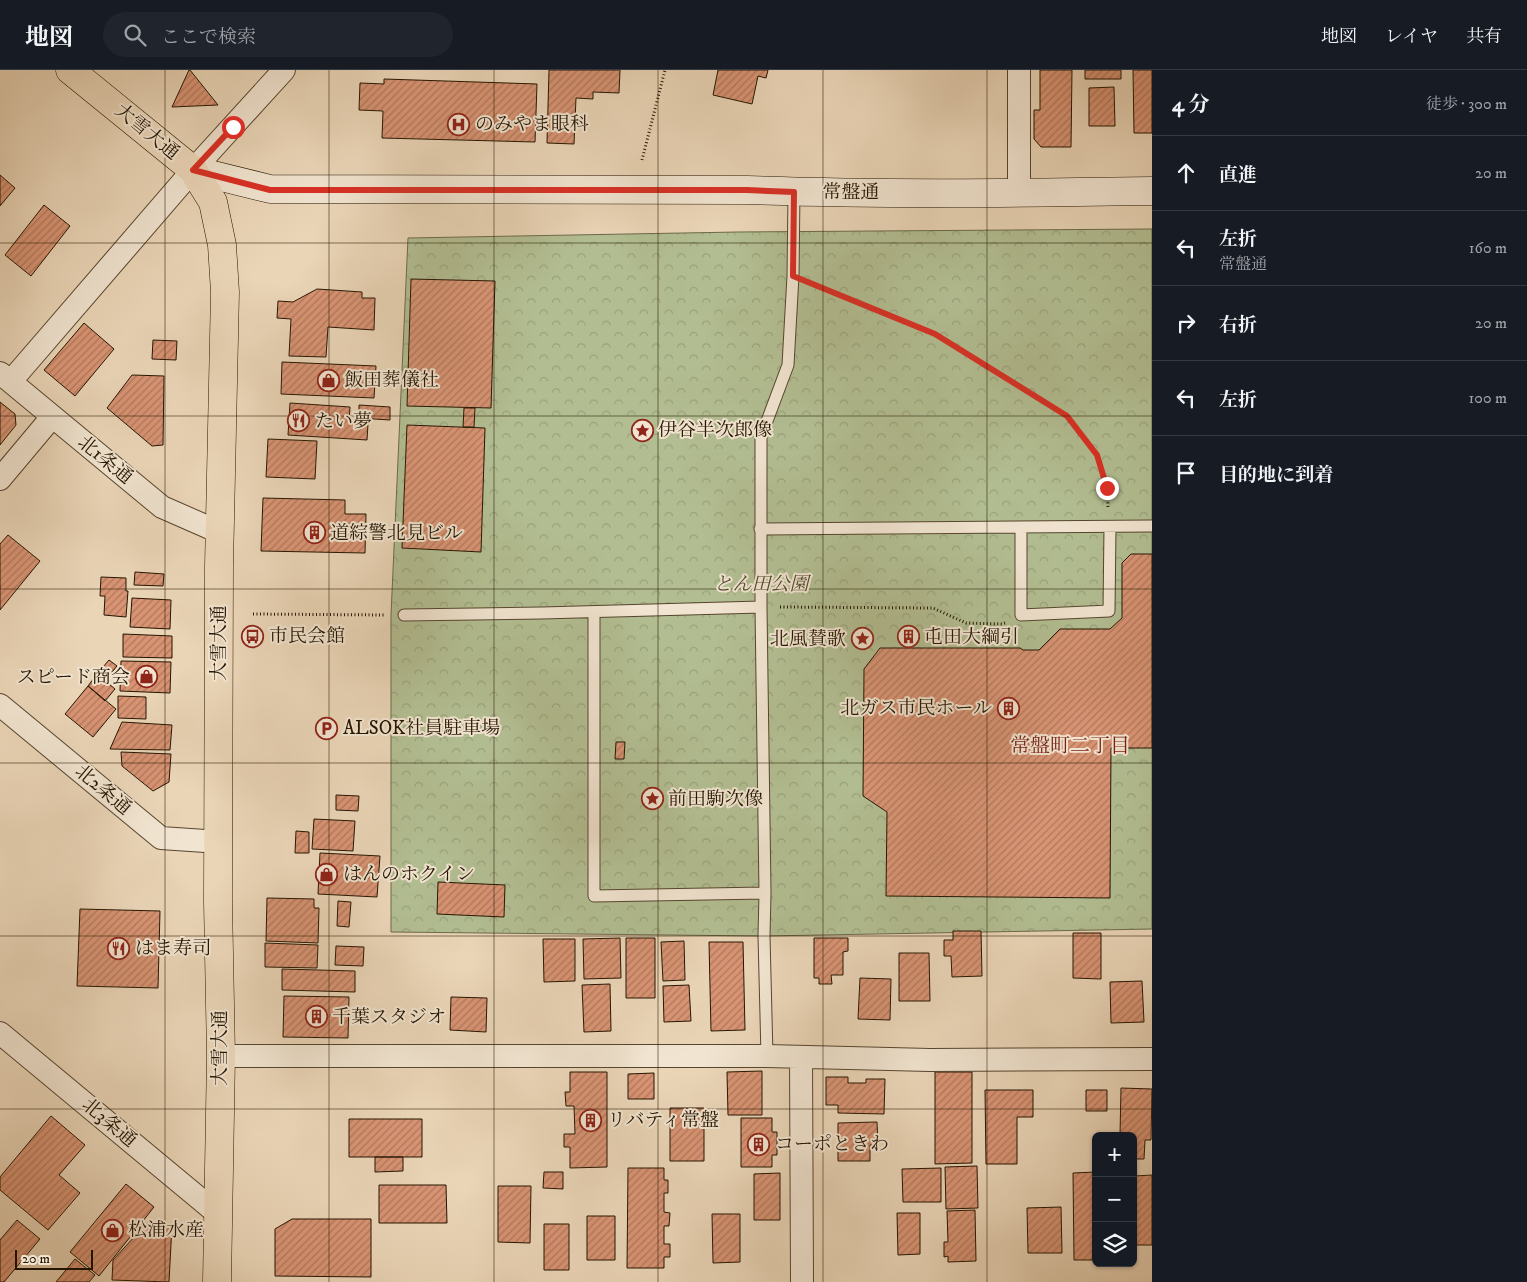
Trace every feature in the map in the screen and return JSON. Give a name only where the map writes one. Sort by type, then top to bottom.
[{"type":"highway","name":"大雪大通","points":[[70,70],[193,170],[213,202],[222,245],[225,292],[219,532],[220,842],[218,902],[220,1056],[217,1282]]},
{"type":"main road","name":"常盤通","points":[[193,170],[270,190],[727,190],[1019,193],[1152,191]]},
{"type":"street","points":[[5,377],[284,70]]},
{"type":"street","points":[[1019,70],[1019,193]]},
{"type":"street","name":"北1条通","points":[[5,377],[162,507],[219,532]]},
{"type":"street","points":[[0,478],[52,416]]},
{"type":"street","name":"北2条通","points":[[0,704],[161,838],[220,842]]},
{"type":"street","name":"北3条通","points":[[2,1038],[218,1214]]},
{"type":"street","points":[[220,1056],[767,1056],[930,1060],[1152,1059]]},
{"type":"street","points":[[801,1057],[802,1282]]},
{"type":"lane","points":[[767,1056],[760,529],[761,437],[788,365],[793,276],[794,192]]},
{"type":"lane","points":[[760,529],[1152,526]]},
{"type":"lane","points":[[1021,527],[1021,614],[1109,611],[1110,527]]},
{"type":"lane","points":[[404,615],[761,607]]},
{"type":"lane","points":[[594,612],[594,896],[765,893]]},
{"type":"path","points":[[642,160],[665,70]]},
{"type":"path","points":[[793,276],[935,334],[1067,416],[1097,455],[1107,488],[1110,527]]},
{"type":"path","points":[[761,607],[933,608],[966,624],[1002,624],[1021,614]]},
{"type":"path","points":[[253,614],[404,615]]},
{"type":"green space","name":"とん田公園","points":[[1152,229],[1152,929],[764,936],[391,932],[391,615],[408,238],[738,232]]},
{"type":"building","points":[[190,70],[218,105],[172,107]]},
{"type":"building","points":[[549,70],[620,70],[619,93],[593,92],[593,99],[576,98],[574,144],[547,143]]},
{"type":"building","points":[[718,70],[768,70],[766,78],[758,76],[752,104],[713,95]]},
{"type":"building","points":[[1040,70],[1072,70],[1071,147],[1041,147],[1034,139],[1034,110],[1040,110]]},
{"type":"building","points":[[1085,70],[1121,70],[1121,79],[1085,79]]},
{"type":"building","points":[[1133,70],[1152,70],[1152,133],[1134,133]]},
{"type":"building","name":"のみやま眼科","points":[[384,79],[537,84],[535,142],[382,138],[383,111],[359,110],[360,83],[384,84]]},
{"type":"building","points":[[1114,87],[1115,126],[1089,126],[1089,88]]},
{"type":"building","points":[[0,175],[15,188],[0,206]]},
{"type":"building","points":[[44,205],[70,226],[31,276],[5,255]]},
{"type":"building","points":[[411,279],[495,281],[491,408],[407,406]]},
{"type":"building","points":[[317,289],[362,292],[362,298],[375,298],[374,330],[328,327],[326,357],[289,356],[291,319],[277,318],[278,301],[293,302]]},
{"type":"building","points":[[84,323],[114,349],[75,396],[44,370]]},
{"type":"building","points":[[153,340],[177,341],[176,360],[152,359]]},
{"type":"building","name":"飯田葬儀社","points":[[282,362],[376,366],[374,398],[281,394]]},
{"type":"building","points":[[132,375],[164,376],[163,445],[152,446],[107,408]]},
{"type":"building","points":[[0,402],[15,414],[16,425],[0,445]]},
{"type":"building","points":[[290,403],[350,407],[349,423],[368,424],[367,440],[288,435]]},
{"type":"building","points":[[359,405],[390,407],[390,420],[359,418]]},
{"type":"building","points":[[464,408],[475,408],[474,427],[463,427]]},
{"type":"building","points":[[407,425],[485,428],[481,552],[402,548]]},
{"type":"building","points":[[268,439],[317,441],[315,479],[266,477]]},
{"type":"building","name":"道綜警北見ビル","points":[[263,498],[345,500],[345,514],[366,514],[365,553],[261,551]]},
{"type":"building","points":[[8,535],[40,561],[0,610],[0,544]]},
{"type":"building","name":"北ガス市民ホール","points":[[1131,554],[1152,554],[1152,748],[1111,748],[1110,898],[886,896],[887,812],[863,796],[864,669],[880,648],[1020,648],[1023,650],[1039,650],[1060,629],[1110,629],[1122,618],[1122,563]]},
{"type":"building","points":[[135,572],[164,574],[163,586],[134,585]]},
{"type":"building","points":[[101,577],[126,578],[126,591],[128,591],[126,617],[104,615],[105,596],[100,596]]},
{"type":"building","points":[[132,598],[171,600],[170,629],[130,627]]},
{"type":"building","name":"屯田大綱引","points":[[901,629],[915,630],[915,644],[901,644]]},
{"type":"building","points":[[123,634],[172,636],[172,658],[123,657]]},
{"type":"building","points":[[109,660],[117,666],[105,681],[97,674]]},
{"type":"building","name":"スピード商会","points":[[121,661],[171,662],[170,693],[120,691]]},
{"type":"building","points":[[97,674],[115,689],[105,701],[88,686]]},
{"type":"building","points":[[88,686],[116,709],[93,737],[65,714]]},
{"type":"building","points":[[118,696],[146,697],[146,719],[118,718]]},
{"type":"building","points":[[122,722],[172,725],[170,750],[110,749]]},
{"type":"building","points":[[616,742],[625,742],[624,759],[615,759]]},
{"type":"building","points":[[121,752],[171,754],[169,782],[153,791],[122,766]]},
{"type":"building","points":[[336,795],[359,796],[358,811],[336,810]]},
{"type":"building","points":[[314,819],[355,821],[353,851],[312,849]]},
{"type":"building","points":[[296,831],[309,832],[309,853],[295,853]]},
{"type":"building","points":[[320,853],[380,856],[377,897],[318,894]]},
{"type":"building","points":[[438,882],[505,885],[504,917],[437,914]]},
{"type":"building","points":[[267,898],[314,899],[314,908],[319,908],[318,943],[266,941]]},
{"type":"building","points":[[338,901],[351,902],[349,927],[337,926]]},
{"type":"building","name":"はま寿司","points":[[80,909],[160,911],[158,988],[77,986]]},
{"type":"building","points":[[953,931],[981,931],[982,976],[952,977],[951,956],[944,956],[944,940],[953,940]]},
{"type":"building","points":[[1073,933],[1101,933],[1101,979],[1073,978]]},
{"type":"building","points":[[620,938],[621,978],[584,979],[583,939]]},
{"type":"building","points":[[626,938],[655,938],[655,998],[626,998]]},
{"type":"building","points":[[814,938],[848,938],[848,951],[843,952],[843,975],[831,975],[832,984],[819,984],[819,978],[814,978]]},
{"type":"building","points":[[543,939],[575,939],[575,981],[544,982]]},
{"type":"building","points":[[684,941],[685,980],[663,981],[661,942]]},
{"type":"building","points":[[709,942],[743,942],[745,1030],[711,1031]]},
{"type":"building","points":[[265,943],[318,945],[317,968],[265,967]]},
{"type":"building","points":[[336,946],[364,947],[363,966],[335,965]]},
{"type":"building","points":[[899,953],[929,953],[930,1001],[899,1001]]},
{"type":"building","points":[[282,969],[355,971],[355,992],[282,990]]},
{"type":"building","points":[[860,978],[891,979],[890,1020],[858,1019]]},
{"type":"building","points":[[1142,981],[1144,1022],[1111,1023],[1110,982]]},
{"type":"building","points":[[610,984],[611,1031],[584,1032],[582,985]]},
{"type":"building","points":[[689,985],[691,1021],[664,1022],[663,986]]},
{"type":"building","name":"千葉スタジオ","points":[[284,996],[349,997],[348,1038],[283,1037]]},
{"type":"building","points":[[451,997],[487,998],[486,1032],[450,1030]]},
{"type":"building","points":[[762,1071],[762,1115],[728,1115],[727,1072]]},
{"type":"building","name":"リバティ常盤","points":[[570,1072],[607,1072],[607,1167],[570,1168],[570,1147],[564,1147],[564,1134],[575,1134],[574,1106],[566,1106],[565,1092],[570,1092]]},
{"type":"building","points":[[935,1072],[972,1072],[972,1163],[935,1164]]},
{"type":"building","points":[[654,1073],[654,1099],[628,1099],[628,1074]]},
{"type":"building","points":[[826,1077],[848,1077],[848,1083],[866,1083],[866,1079],[885,1079],[884,1114],[838,1113],[838,1105],[826,1105]]},
{"type":"building","points":[[1121,1088],[1152,1089],[1151,1140],[1145,1140],[1144,1159],[1137,1159],[1137,1132],[1120,1132]]},
{"type":"building","points":[[985,1090],[1033,1090],[1033,1117],[1017,1117],[1017,1164],[986,1164]]},
{"type":"building","points":[[1086,1090],[1107,1090],[1107,1111],[1086,1111]]},
{"type":"building","points":[[670,1108],[704,1108],[704,1161],[670,1161]]},
{"type":"building","points":[[51,1116],[85,1145],[59,1175],[80,1193],[48,1230],[0,1190],[0,1177]]},
{"type":"building","name":"コーポときわ","points":[[741,1118],[772,1118],[772,1132],[777,1132],[777,1155],[772,1155],[772,1167],[741,1167]]},
{"type":"building","points":[[349,1119],[422,1119],[422,1157],[349,1157]]},
{"type":"building","points":[[877,1122],[878,1145],[870,1145],[870,1161],[838,1161],[838,1123]]},
{"type":"building","points":[[375,1157],[403,1157],[403,1171],[375,1172]]},
{"type":"building","points":[[977,1166],[978,1208],[946,1209],[945,1167]]},
{"type":"building","points":[[628,1168],[664,1168],[664,1180],[668,1180],[668,1193],[664,1193],[664,1212],[670,1213],[669,1226],[664,1226],[664,1244],[670,1244],[670,1257],[664,1257],[664,1268],[627,1268]]},
{"type":"building","points":[[941,1168],[941,1202],[903,1202],[902,1169]]},
{"type":"building","points":[[544,1172],[563,1172],[563,1189],[543,1188]]},
{"type":"building","points":[[1092,1172],[1092,1260],[1074,1260],[1073,1173]]},
{"type":"building","points":[[780,1173],[780,1220],[754,1220],[754,1174]]},
{"type":"building","points":[[1152,1175],[1152,1245],[1137,1245],[1137,1176]]},
{"type":"building","name":"松浦水産","points":[[126,1184],[154,1207],[99,1276],[70,1252]]},
{"type":"building","points":[[379,1185],[446,1185],[447,1223],[379,1223]]},
{"type":"building","points":[[498,1186],[531,1186],[530,1243],[498,1242]]},
{"type":"building","points":[[1061,1207],[1062,1253],[1028,1253],[1027,1208]]},
{"type":"building","points":[[975,1210],[976,1261],[948,1262],[948,1256],[944,1257],[944,1242],[948,1242],[947,1211]]},
{"type":"building","points":[[897,1213],[920,1213],[920,1254],[898,1255]]},
{"type":"building","points":[[712,1214],[740,1214],[740,1262],[713,1263]]},
{"type":"building","points":[[587,1216],[615,1216],[615,1260],[587,1260]]},
{"type":"building","points":[[292,1219],[371,1219],[371,1277],[275,1276],[275,1229]]},
{"type":"building","points":[[17,1220],[40,1239],[4,1282],[0,1282],[0,1240]]},
{"type":"building","points":[[147,1223],[172,1225],[169,1282],[112,1280],[113,1260]]},
{"type":"building","points":[[544,1224],[569,1224],[569,1270],[544,1270]]},
{"type":"building","points":[[75,1259],[95,1275],[89,1282],[56,1282]]},
{"type":"place","name":"のみやま眼科","points":[[459,124]]},
{"type":"place","name":"飯田葬儀社","points":[[328,380]]},
{"type":"place","name":"たい夢","points":[[299,421]]},
{"type":"place","name":"伊谷半次郎像","points":[[642,430]]},
{"type":"place","name":"道綜警北見ビル","points":[[314,533]]},
{"type":"place","name":"市民会館","points":[[253,636]]},
{"type":"place","name":"屯田大綱引","points":[[908,637]]},
{"type":"place","name":"北風賛歌","points":[[862,639]]},
{"type":"place","name":"スピード商会","points":[[146,677]]},
{"type":"place","name":"北ガス市民ホール","points":[[1008,708]]},
{"type":"place","name":"ALSOK社員駐車場","points":[[327,728]]},
{"type":"place","name":"前田駒次像","points":[[652,799]]},
{"type":"place","name":"はんのホクイン","points":[[327,874]]},
{"type":"place","name":"はま寿司","points":[[119,948]]},
{"type":"place","name":"千葉スタジオ","points":[[316,1017]]},
{"type":"place","name":"リバティ常盤","points":[[591,1120]]},
{"type":"place","name":"コーポときわ","points":[[759,1144]]},
{"type":"place","name":"松浦水産","points":[[112,1230]]},
{"type":"district","name":"常盤町二丁目","points":[[1070,746]]},
{"type":"route","points":[[233,127],[193,170],[270,190],[747,190],[794,192],[793,276],[935,334],[1067,416],[1097,455],[1107,488]]}]
